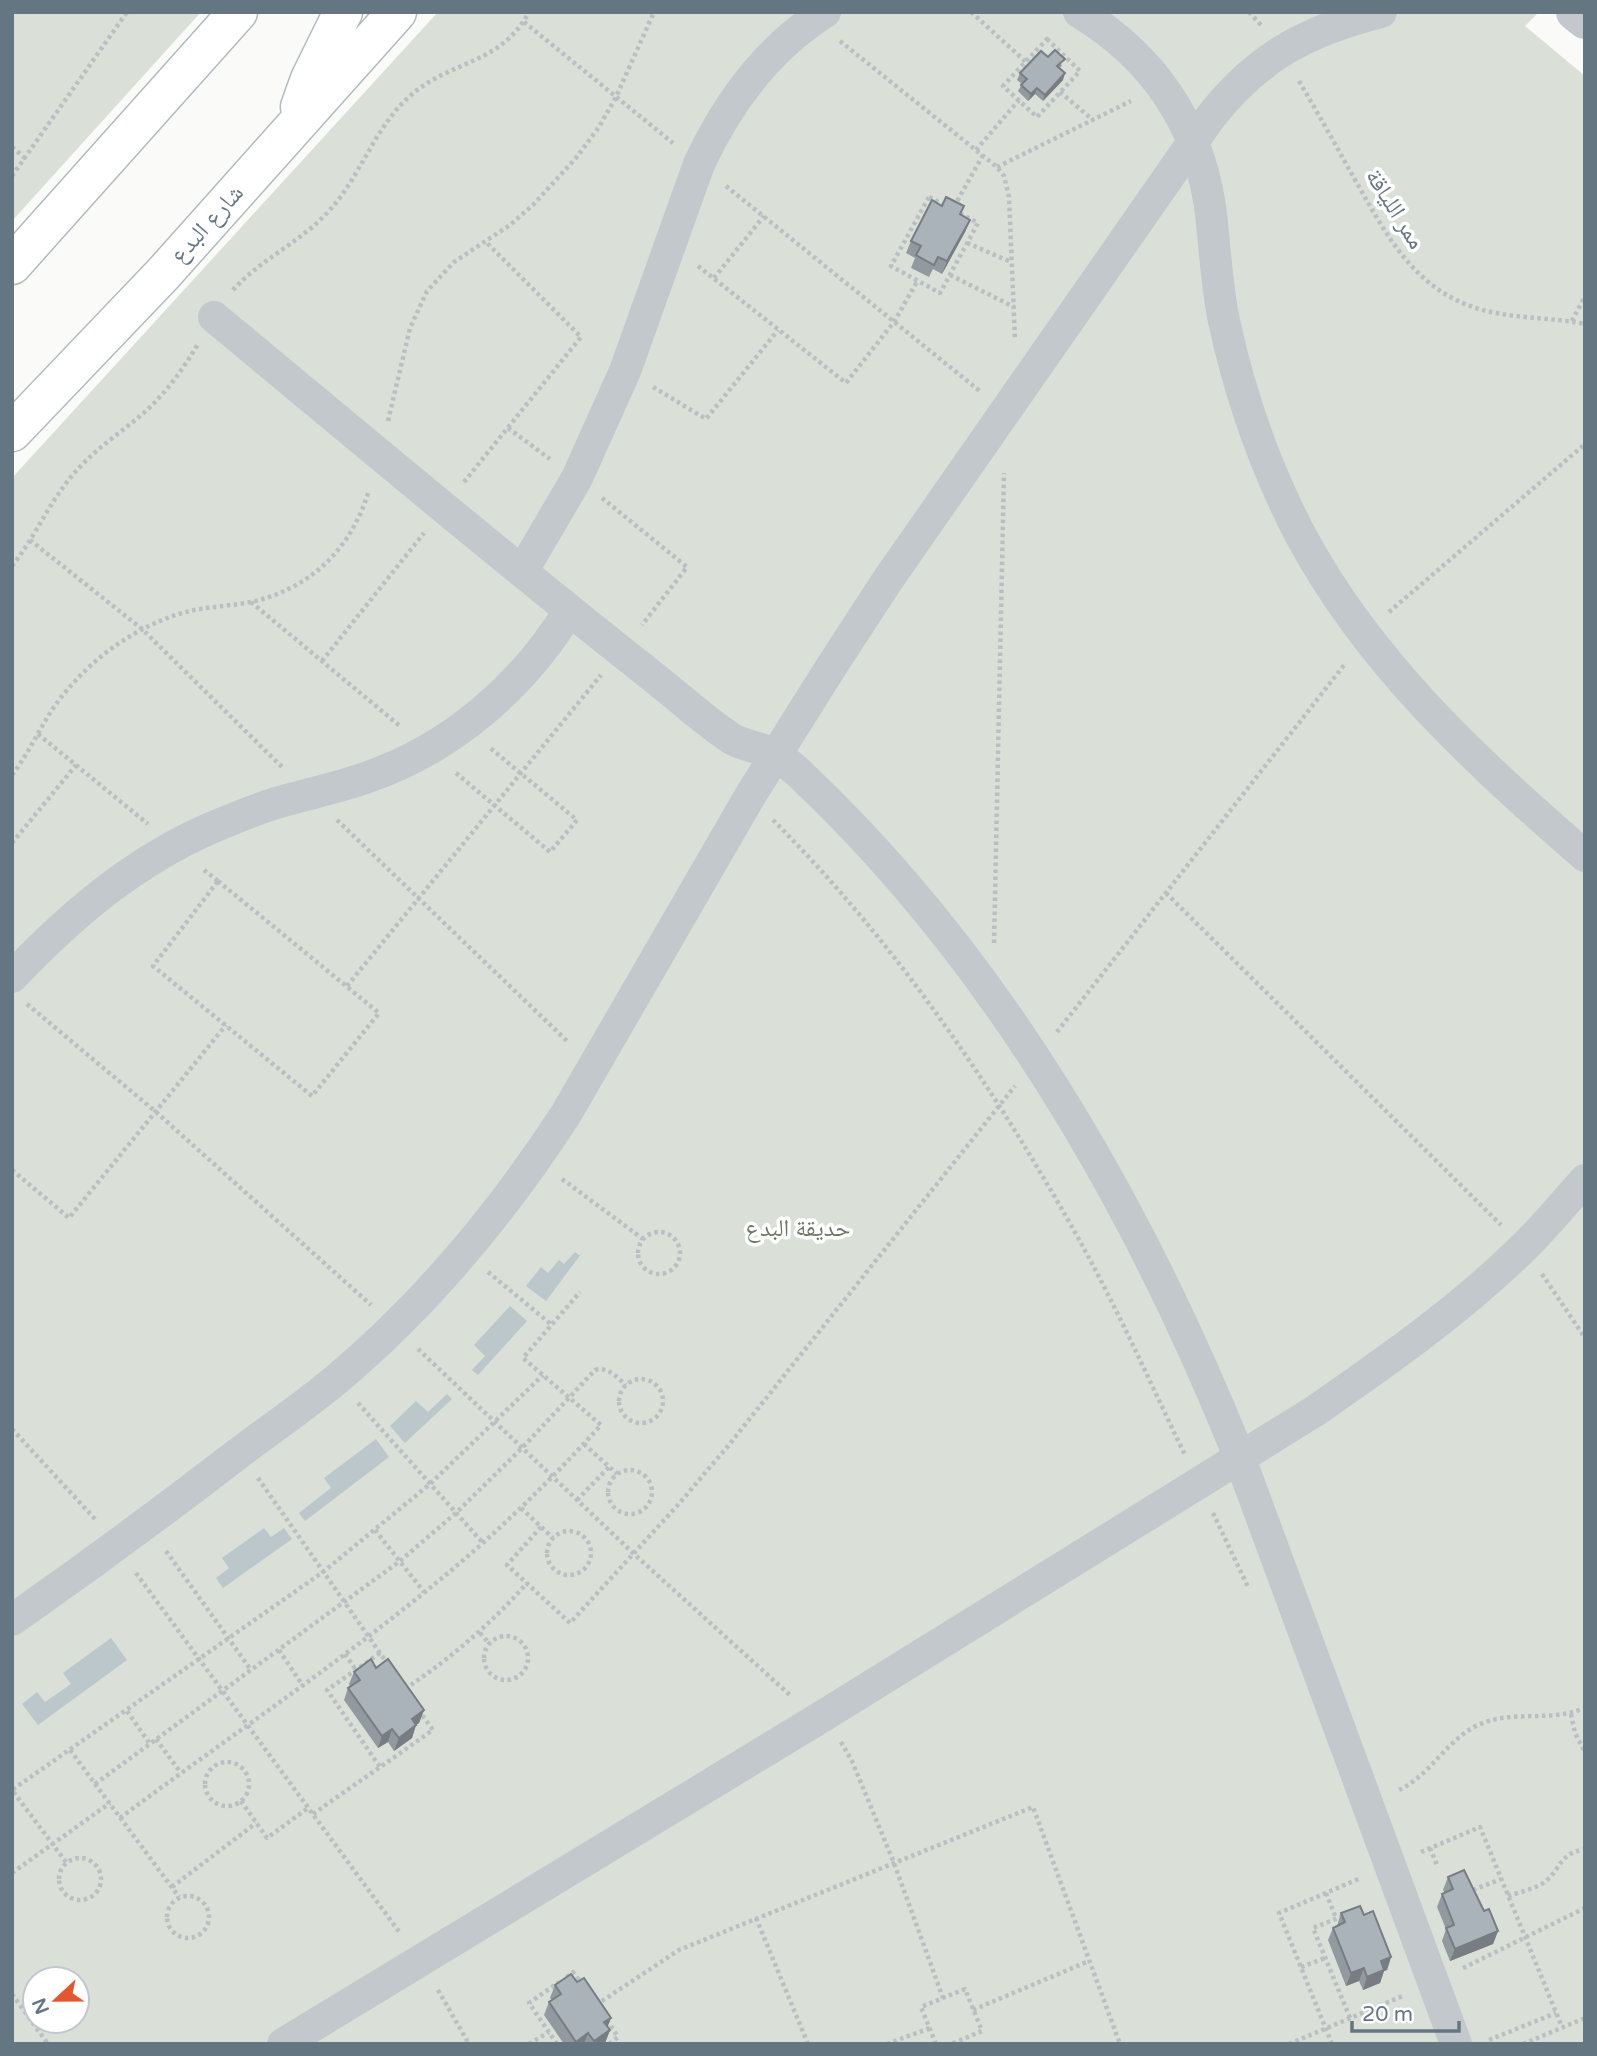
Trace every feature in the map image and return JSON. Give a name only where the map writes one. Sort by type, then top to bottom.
[{"type":"main road","points":[[12,265],[238,12]]},
{"type":"main road","points":[[290,131],[310,79],[343,12]]},
{"type":"main road","name":"شارع البدع","points":[[12,432],[163,274],[397,12]]},
{"type":"street","points":[[1079,12],[1129,49],[1162,86],[1179,111],[1194,142],[1210,207],[1217,277],[1236,372],[1252,426],[1300,534],[1332,588],[1366,638],[1405,685],[1486,769],[1585,856]]},
{"type":"street","points":[[12,1620],[117,1547],[337,1379],[463,1251],[536,1159],[594,1067],[750,796],[887,581],[1224,99],[1282,50],[1325,28],[1381,12]]},
{"type":"street","points":[[1575,12],[1585,20]]},
{"type":"street","points":[[522,572],[577,478],[625,371],[699,164],[712,136],[741,91],[777,51],[819,16]]},
{"type":"street","points":[[214,317],[569,611],[730,738],[775,755],[803,776],[922,904],[986,989],[1077,1125],[1127,1213],[1190,1339],[1239,1456],[1456,2044]]},
{"type":"street","points":[[17,989],[68,921],[138,867],[241,815],[371,776],[428,749],[488,707],[526,670],[552,638],[569,611]]},
{"type":"street","points":[[283,2044],[818,1719],[1315,1411],[1388,1361],[1458,1306],[1524,1248],[1585,1180]]},
{"type":"path","points":[[12,176],[127,12]]},
{"type":"path","points":[[12,566],[59,491],[98,449],[160,397],[177,377],[229,294],[248,273],[310,230],[345,193],[380,130],[412,95],[431,81],[490,54],[514,35],[529,12]]},
{"type":"path","points":[[971,12],[1026,62]]},
{"type":"path","name":"ممر اللياقة","points":[[1249,12],[1282,50],[1391,242],[1420,276],[1457,300],[1478,308],[1585,324]]},
{"type":"path","points":[[819,16],[997,167],[1004,176],[1007,186],[1016,344],[1023,333]]},
{"type":"path","points":[[524,22],[981,392],[999,422],[1005,491],[994,949],[986,989]]},
{"type":"path","points":[[1047,39],[1080,71],[1060,92],[1037,117],[1003,86],[1047,39]]},
{"type":"path","points":[[997,167],[1162,86]]},
{"type":"path","points":[[1060,92],[1093,120]]},
{"type":"path","points":[[976,150],[1019,100]]},
{"type":"path","points":[[12,147],[26,159]]},
{"type":"path","points":[[953,210],[983,155]]},
{"type":"path","points":[[929,197],[953,210],[978,223],[940,293],[891,266],[929,197]]},
{"type":"path","points":[[714,278],[764,216]]},
{"type":"path","points":[[322,661],[581,337],[485,242]]},
{"type":"path","points":[[967,243],[1011,263]]},
{"type":"path","points":[[670,244],[846,383],[894,321],[918,280]]},
{"type":"path","points":[[950,275],[1014,307]]},
{"type":"path","points":[[1572,321],[1585,296]]},
{"type":"path","points":[[625,371],[706,419],[778,330]]},
{"type":"path","points":[[973,403],[988,382]]},
{"type":"path","points":[[552,638],[602,675]]},
{"type":"path","points":[[38,734],[347,986],[379,1013],[312,1096],[153,966],[218,881]]},
{"type":"path","points":[[12,843],[76,765]]},
{"type":"path","points":[[750,796],[842,893],[925,997],[962,1051],[1072,1228],[1106,1290],[1252,1595]]},
{"type":"path","points":[[1166,892],[1524,1248],[1585,1338]]},
{"type":"path","points":[[347,986],[419,899]]},
{"type":"path","points":[[17,989],[369,1303],[578,1500],[837,1737],[852,1761],[894,1863],[943,1998]]},
{"type":"path","points":[[12,1170],[69,1217],[226,1025]]},
{"type":"path","points":[[564,1054],[576,1032]]},
{"type":"path","points":[[536,1159],[643,1239]]},
{"type":"path","points":[[656,1231],[672,1235],[681,1248],[678,1264],[673,1270],[658,1274],[644,1268],[638,1254],[643,1239],[656,1231]]},
{"type":"path","points":[[120,1818],[303,1686],[424,1592],[521,1508],[601,1425],[523,1358],[580,1292]]},
{"type":"path","points":[[360,1311],[379,1293]]},
{"type":"path","points":[[513,1293],[552,1325]]},
{"type":"path","points":[[95,1784],[400,1561],[456,1513],[592,1373],[599,1369],[610,1371],[626,1385]]},
{"type":"path","points":[[66,1862],[12,1790],[323,1572],[430,1484],[543,1375]]},
{"type":"path","points":[[642,1379],[657,1386],[663,1402],[656,1417],[649,1422],[640,1423],[625,1416],[619,1400],[626,1385],[642,1379]]},
{"type":"path","points":[[379,1427],[483,1543]]},
{"type":"path","points":[[12,1429],[95,1518],[117,1547],[421,1960],[468,2044]]},
{"type":"path","points":[[584,1444],[617,1474]]},
{"type":"path","points":[[240,1452],[392,1671]]},
{"type":"path","points":[[578,1500],[609,1467]]},
{"type":"path","points":[[634,1471],[648,1480],[652,1496],[643,1510],[626,1514],[612,1505],[609,1489],[617,1474],[634,1471]]},
{"type":"path","points":[[521,1508],[553,1538]]},
{"type":"path","points":[[85,1526],[105,1511]]},
{"type":"path","points":[[375,1530],[424,1592]]},
{"type":"path","points":[[567,1531],[582,1536],[590,1550],[587,1565],[574,1574],[558,1572],[552,1567],[547,1552],[548,1544],[553,1538],[567,1531]]},
{"type":"path","points":[[184,1576],[251,1670]]},
{"type":"path","points":[[404,1689],[443,1663],[480,1633],[527,1583]]},
{"type":"path","points":[[480,1633],[489,1643]]},
{"type":"path","points":[[504,1636],[519,1641],[527,1654],[524,1670],[512,1679],[503,1680],[490,1672],[485,1666],[484,1658],[489,1643],[504,1636]]},
{"type":"path","points":[[279,1650],[303,1686]]},
{"type":"path","points":[[380,1653],[327,1690],[380,1767]]},
{"type":"path","points":[[345,1654],[356,1670]]},
{"type":"path","points":[[398,1680],[412,1699]]},
{"type":"path","points":[[1367,1803],[1418,1779],[1451,1744],[1480,1724],[1515,1717],[1552,1717],[1571,1714],[1585,1708]]},
{"type":"path","points":[[313,1814],[433,1730],[419,1710]]},
{"type":"path","points":[[127,1711],[150,1744]]},
{"type":"path","points":[[1571,1714],[1574,1733],[1585,1752]]},
{"type":"path","points":[[156,1739],[180,1773]]},
{"type":"path","points":[[71,1750],[179,1897]]},
{"type":"path","points":[[227,1763],[236,1764],[243,1769],[249,1786],[241,1801],[232,1806],[215,1802],[205,1787],[211,1770],[227,1763]]},
{"type":"path","points":[[241,1801],[267,1838],[309,1808]]},
{"type":"path","points":[[12,1873],[110,1803]]},
{"type":"path","points":[[596,2005],[679,1950],[1033,1807],[1120,2044]]},
{"type":"path","points":[[172,1887],[256,1823]]},
{"type":"path","points":[[1430,1848],[1437,1865]]},
{"type":"path","points":[[1508,1896],[1547,1880],[1567,1856],[1585,1849]]},
{"type":"path","points":[[82,1857],[97,1865],[101,1881],[99,1890],[93,1896],[77,1901],[63,1892],[58,1876],[66,1862],[82,1857]]},
{"type":"path","points":[[1473,1890],[1500,1879]]},
{"type":"path","points":[[1326,1893],[1336,1919]]},
{"type":"path","points":[[188,1894],[196,1897],[204,1902],[209,1910],[207,1927],[193,1938],[176,1935],[170,1928],[167,1910],[179,1897],[188,1894]]},
{"type":"path","points":[[1349,1913],[1313,1928],[1350,2018]]},
{"type":"path","points":[[756,1918],[808,2044]]},
{"type":"path","points":[[1301,1968],[1325,1958]]},
{"type":"path","points":[[973,2010],[1089,1961]]},
{"type":"path","points":[[557,2044],[529,2003],[573,1972],[618,2037],[609,2044]]},
{"type":"path","points":[[936,2044],[921,2007],[965,1989],[982,2031],[951,2044]]},
{"type":"path","points":[[12,1994],[48,2044]]},
{"type":"path","points":[[1478,2044],[1556,2012]]},
{"type":"path","points":[[1523,2044],[1585,2018]]},
{"type":"path","points":[[887,2044],[930,2028]]},
{"type":"path","points":[[529,2044],[549,2032]]},
{"type":"green space","points":[[12,12],[201,12],[12,221]]},
{"type":"green space","name":"حديقة البدع","points":[[438,12],[1539,12],[1525,26],[1585,76],[1585,2044],[12,2044],[12,478]]},
{"type":"shaded area","points":[[575,1252],[580,1256],[546,1301],[526,1286],[541,1267],[548,1273],[559,1260],[564,1264]]},
{"type":"shaded area","points":[[510,1306],[527,1321],[478,1375],[472,1370],[485,1356],[474,1345]]},
{"type":"shaded area","points":[[447,1394],[452,1399],[405,1443],[390,1426],[416,1401],[428,1412]]},
{"type":"shaded area","points":[[376,1439],[389,1457],[305,1521],[299,1513],[331,1488],[324,1478]]},
{"type":"shaded area","points":[[264,1528],[271,1537],[284,1528],[292,1539],[223,1588],[216,1578],[229,1568],[222,1558]]},
{"type":"shaded area","points":[[111,1638],[127,1660],[38,1725],[22,1704],[37,1692],[45,1702],[71,1684],[63,1673]]},
{"type":"building","points":[[1055,50],[1065,59],[1057,66],[1065,73],[1045,95],[1037,88],[1031,94],[1021,85],[1027,79],[1020,73],[1041,51],[1048,57]]},
{"type":"building","points":[[946,197],[964,206],[960,214],[970,220],[947,261],[938,257],[934,265],[916,255],[921,246],[911,241],[932,200],[942,206]]},
{"type":"building","points":[[371,1659],[376,1668],[388,1659],[424,1710],[412,1719],[416,1725],[399,1738],[392,1729],[382,1736],[348,1688],[360,1680],[354,1672]]},
{"type":"building","points":[[1464,1870],[1484,1911],[1489,1909],[1498,1931],[1455,1949],[1446,1928],[1454,1925],[1442,1894],[1453,1889],[1448,1877]]},
{"type":"building","points":[[1360,1906],[1364,1915],[1373,1911],[1391,1957],[1381,1961],[1384,1970],[1367,1977],[1364,1968],[1351,1973],[1333,1928],[1345,1922],[1341,1913]]},
{"type":"building","points":[[571,1974],[577,1982],[584,1978],[611,2018],[604,2022],[610,2030],[594,2041],[588,2033],[576,2042],[549,2002],[561,1994],[555,1985]]}]
